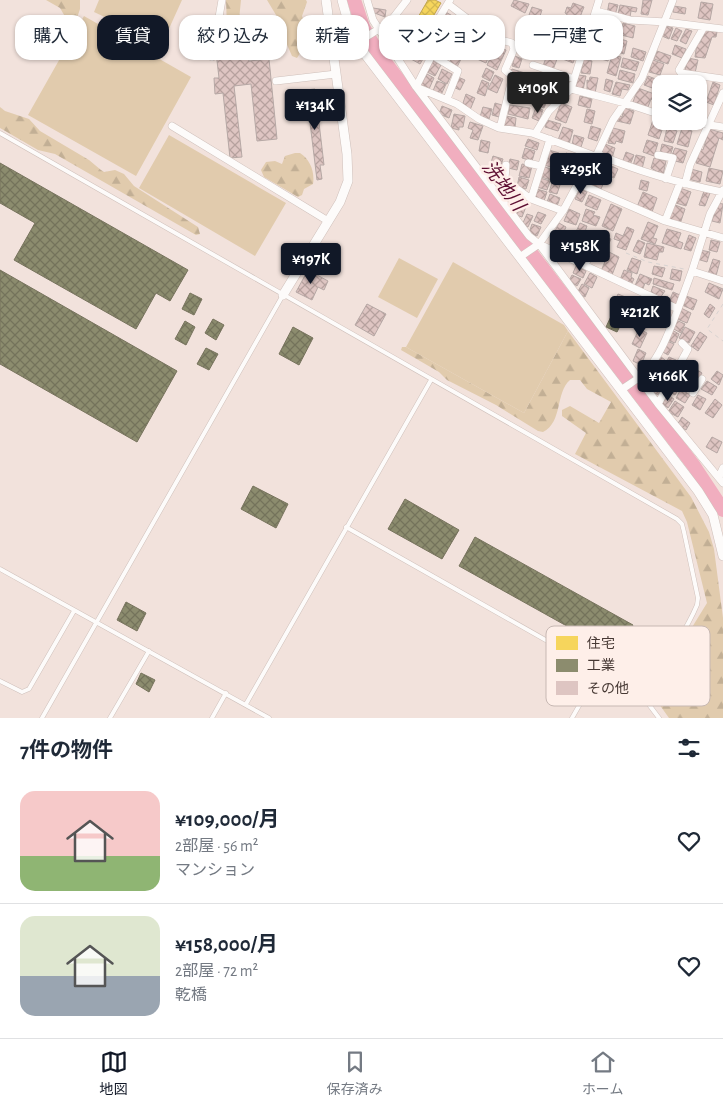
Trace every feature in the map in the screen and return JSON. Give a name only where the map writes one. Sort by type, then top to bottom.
[{"type":"street","points":[[219,15],[222,0]]},
{"type":"street","points":[[283,295],[346,189],[349,169],[326,0]]},
{"type":"street","points":[[342,0],[346,15]]},
{"type":"street","points":[[366,0],[377,30],[416,87],[529,236],[538,245],[636,379],[721,480]]},
{"type":"street","points":[[369,35],[390,22],[407,0]]},
{"type":"street","points":[[595,15],[599,0]]},
{"type":"street","points":[[522,255],[538,245],[564,211],[580,184],[613,120],[642,78],[666,22],[673,0]]},
{"type":"street","points":[[441,15],[449,2],[493,38],[512,43],[514,49],[504,70],[512,75],[512,79],[500,128]]},
{"type":"street","points":[[596,12],[630,20],[723,29]]},
{"type":"street","points":[[704,27],[679,70],[681,73],[723,79]]},
{"type":"street","points":[[369,53],[698,491],[721,529],[723,556]]},
{"type":"street","points":[[416,87],[432,55],[458,71],[446,99]]},
{"type":"street","points":[[535,134],[550,112],[571,90],[580,60]]},
{"type":"street","points":[[534,65],[574,79]]},
{"type":"street","points":[[276,82],[336,74]]},
{"type":"street","points":[[416,87],[446,99],[479,119],[500,128],[535,134],[682,184],[722,191],[704,233],[668,334],[650,365],[636,379],[622,388]]},
{"type":"street","points":[[571,90],[624,103],[652,113]]},
{"type":"street","points":[[665,221],[723,93]]},
{"type":"street","points":[[709,125],[723,127]]},
{"type":"street","points":[[172,126],[328,221]]},
{"type":"street","points":[[531,199],[550,140]]},
{"type":"street","points":[[658,154],[673,158],[666,179]]},
{"type":"street","points":[[528,163],[541,166]]},
{"type":"street","points":[[499,186],[505,180],[506,165]]},
{"type":"street","points":[[505,180],[531,199],[564,211]]},
{"type":"street","points":[[580,184],[665,221],[723,238]]},
{"type":"street","points":[[584,265],[597,240]]},
{"type":"street","points":[[538,245],[678,309]]},
{"type":"street","points":[[692,271],[723,281]]},
{"type":"street","points":[[658,404],[688,349],[682,343]]},
{"type":"street","points":[[676,374],[695,390],[702,379]]},
{"type":"street","points":[[721,480],[723,468]]},
{"type":"lane","points":[[0,133],[668,514],[682,524],[698,598],[697,605],[685,626]]},
{"type":"lane","points":[[42,718],[283,295]]},
{"type":"lane","points":[[246,704],[431,380]]},
{"type":"lane","points":[[346,527],[546,641]]},
{"type":"lane","points":[[0,569],[269,718]]},
{"type":"lane","points":[[0,681],[22,692],[30,689],[74,611]]},
{"type":"lane","points":[[110,718],[149,651]]},
{"type":"lane","points":[[212,718],[226,693]]},
{"type":"lane","points":[[572,718],[579,706]]},
{"type":"lane","points":[[650,706],[658,718]]},
{"type":"path","points":[[626,253],[648,262],[692,271]]},
{"type":"path","points":[[723,304],[707,329],[723,341]]},
{"type":"green space","points":[[46,0],[80,0],[78,15],[64,15],[60,8]]},
{"type":"green space","points":[[99,0],[182,0],[169,29],[169,15],[100,15],[94,12]]},
{"type":"green space","points":[[226,0],[241,0],[240,15],[227,15]]},
{"type":"green space","points":[[267,0],[306,0],[307,2],[302,15],[297,15],[297,58],[292,56],[287,45],[287,15],[276,15]]},
{"type":"green space","points":[[87,18],[97,23],[97,60],[161,60],[191,77],[136,176],[28,115],[59,60],[87,60]]},
{"type":"green space","points":[[0,107],[5,111],[29,119],[40,131],[89,160],[104,172],[115,170],[124,174],[134,186],[198,227],[200,234],[196,235],[55,154],[38,150],[0,128]]},
{"type":"green space","points":[[169,135],[286,203],[255,256],[139,188]]},
{"type":"green space","points":[[300,153],[307,159],[313,175],[313,184],[304,189],[302,195],[298,197],[264,177],[261,170],[266,162],[275,161],[282,164],[285,156]]},
{"type":"green space","points":[[399,258],[438,279],[417,318],[378,297]]},
{"type":"green space","points":[[453,262],[564,325],[568,331],[524,413],[406,347]]},
{"type":"green space","points":[[568,331],[691,497],[709,532],[714,549],[723,618],[723,718],[669,718],[660,706],[710,706],[710,626],[693,626],[707,603],[687,522],[682,511],[575,454],[586,433],[562,416],[562,410],[570,406],[599,423],[611,402],[587,389],[580,380],[570,380],[562,392],[554,421],[543,432],[538,431],[496,405],[447,380],[439,372],[401,350],[402,347],[406,347],[524,413]]},
{"type":"building: 住宅","points":[[428,0],[435,0],[441,3],[434,15],[419,15]]},
{"type":"building: 工業","points":[[0,163],[188,270],[170,301],[156,293],[136,329],[14,260],[35,223],[0,203]]},
{"type":"building: 工業","points":[[0,270],[177,371],[137,442],[0,364]]},
{"type":"building: 工業","points":[[190,293],[202,299],[194,315],[182,309]]},
{"type":"building: 工業","points":[[614,310],[625,316],[617,332],[606,327]]},
{"type":"building: 工業","points":[[213,319],[224,325],[216,340],[205,333]]},
{"type":"building: 工業","points":[[185,321],[195,327],[186,345],[175,339]]},
{"type":"building: 工業","points":[[293,327],[313,338],[299,365],[279,354]]},
{"type":"building: 工業","points":[[206,348],[218,354],[209,370],[197,364]]},
{"type":"building: 工業","points":[[253,486],[288,504],[276,528],[241,509]]},
{"type":"building: 工業","points":[[405,499],[459,530],[442,559],[388,529]]},
{"type":"building: 工業","points":[[475,537],[633,625],[567,626],[459,566]]},
{"type":"building: 工業","points":[[126,602],[146,613],[137,631],[117,620]]},
{"type":"building: 工業","points":[[141,673],[155,680],[149,692],[136,684]]},
{"type":"building: その他","points":[[514,0],[529,4],[525,13],[511,6]]},
{"type":"building: その他","points":[[643,0],[652,0],[648,15],[641,14]]},
{"type":"building: その他","points":[[701,2],[713,4],[710,20],[698,18]]},
{"type":"building: その他","points":[[573,3],[584,7],[581,15],[567,15],[565,13],[567,7],[571,8]]},
{"type":"building: その他","points":[[609,3],[618,5],[615,15],[607,14]]},
{"type":"building: その他","points":[[620,5],[637,8],[636,12],[631,11],[630,17],[618,14]]},
{"type":"building: その他","points":[[674,6],[686,8],[685,14],[673,12]]},
{"type":"building: その他","points":[[532,7],[542,10],[540,15],[529,15]]},
{"type":"building: その他","points":[[373,8],[386,10],[385,15],[372,12]]},
{"type":"building: その他","points":[[623,23],[635,26],[633,38],[623,36]]},
{"type":"building: その他","points":[[667,26],[673,28],[669,39],[662,36]]},
{"type":"building: その他","points":[[676,28],[682,31],[677,41],[671,39]]},
{"type":"building: その他","points":[[686,29],[692,31],[686,44],[680,41]]},
{"type":"building: その他","points":[[705,30],[717,32],[716,37],[712,37],[705,58],[695,57],[697,43],[700,43]]},
{"type":"building: その他","points":[[623,40],[627,41],[623,54]]},
{"type":"building: その他","points":[[675,45],[686,49],[682,58],[672,54]]},
{"type":"building: その他","points":[[633,48],[646,52],[643,61],[631,57]]},
{"type":"building: その他","points":[[657,51],[671,56],[668,64],[654,59]]},
{"type":"building: その他","points":[[515,56],[515,60],[522,60],[519,68],[512,66]]},
{"type":"building: その他","points":[[623,58],[639,62],[636,71],[621,67]]},
{"type":"building: その他","points":[[688,58],[698,60],[695,73],[685,70]]},
{"type":"building: その他","points":[[217,60],[269,60],[277,139],[257,141],[251,84],[234,86],[242,157],[230,158],[223,93],[215,94],[214,78],[219,78]]},
{"type":"building: その他","points":[[413,60],[422,60],[420,64]]},
{"type":"building: その他","points":[[451,60],[460,60],[457,67],[449,63]]},
{"type":"building: その他","points":[[489,60],[502,60],[497,70],[487,65]]},
{"type":"building: その他","points":[[545,60],[557,60],[553,70],[543,66]]},
{"type":"building: その他","points":[[583,60],[592,61],[590,74],[581,73]]},
{"type":"building: その他","points":[[611,60],[620,60],[616,76],[607,73]]},
{"type":"building: その他","points":[[653,60],[664,64],[660,75],[649,72]]},
{"type":"building: その他","points":[[433,61],[441,65],[435,76],[427,72]]},
{"type":"building: その他","points":[[486,68],[494,72],[490,81],[482,77]]},
{"type":"building: その他","points":[[442,69],[452,74],[447,84],[438,79]]},
{"type":"building: その他","points":[[512,69],[528,74],[524,87],[513,83],[516,76],[510,73]]},
{"type":"building: その他","points":[[620,70],[635,74],[633,83],[618,79]]},
{"type":"building: その他","points":[[427,74],[434,78],[429,89],[421,85]]},
{"type":"building: その他","points":[[495,75],[503,79],[497,93],[488,89]]},
{"type":"building: その他","points":[[578,75],[586,76],[583,90],[575,88]]},
{"type":"building: その他","points":[[648,76],[652,78],[652,88],[644,85]]},
{"type":"building: その他","points":[[458,77],[465,80],[460,90],[453,87]]},
{"type":"building: その他","points":[[590,77],[598,78],[595,93],[587,91],[587,80],[589,81]]},
{"type":"building: その他","points":[[548,79],[558,84],[552,98],[542,93]]},
{"type":"building: その他","points":[[606,79],[613,81],[610,92],[604,90]]},
{"type":"building: その他","points":[[482,80],[489,83],[485,96],[477,93]]},
{"type":"building: その他","points":[[437,81],[446,84],[441,95],[433,91]]},
{"type":"building: その他","points":[[616,82],[630,85],[628,90],[622,89],[620,96],[612,94]]},
{"type":"building: その他","points":[[713,82],[720,85],[714,105],[707,102]]},
{"type":"building: その他","points":[[638,88],[652,93],[652,100],[648,107],[633,102]]},
{"type":"building: その他","points":[[315,89],[324,165],[320,165],[322,179],[317,180],[306,90]]},
{"type":"building: その他","points":[[466,94],[475,98],[470,110],[462,106]]},
{"type":"building: その他","points":[[541,95],[548,98],[544,108],[537,105]]},
{"type":"building: その他","points":[[580,96],[592,99],[590,108],[578,105]]},
{"type":"building: その他","points":[[495,103],[502,105],[499,117],[492,115]]},
{"type":"building: その他","points":[[561,103],[572,107],[566,123],[555,119]]},
{"type":"building: その他","points":[[510,105],[530,108],[528,119],[508,114]]},
{"type":"building: その他","points":[[442,106],[452,110],[449,118],[439,114]]},
{"type":"building: その他","points":[[483,107],[492,109],[489,119],[480,117]]},
{"type":"building: その他","points":[[536,107],[543,110],[539,121],[532,118]]},
{"type":"building: その他","points":[[624,108],[634,111],[630,124],[617,121],[619,116],[622,117]]},
{"type":"building: その他","points":[[587,109],[595,111],[592,124],[584,122]]},
{"type":"building: その他","points":[[454,114],[465,116],[463,127],[459,127],[459,130],[451,128]]},
{"type":"building: その他","points":[[506,116],[516,118],[515,127],[504,125]]},
{"type":"building: その他","points":[[547,120],[561,124],[558,131],[545,127]]},
{"type":"building: その他","points":[[470,122],[483,126],[478,140],[470,138],[473,130],[468,128]]},
{"type":"building: その他","points":[[652,123],[652,130],[662,130],[659,139],[648,135]]},
{"type":"building: その他","points":[[591,126],[601,129],[597,141],[588,138]]},
{"type":"building: その他","points":[[563,127],[573,130],[569,144],[558,140]]},
{"type":"building: その他","points":[[613,128],[625,131],[622,143],[616,141],[615,144],[608,143]]},
{"type":"building: その他","points":[[709,129],[723,133],[723,140],[719,138],[710,167],[696,163],[700,149],[703,150]]},
{"type":"building: その他","points":[[667,130],[677,131],[673,143],[664,141]]},
{"type":"building: その他","points":[[681,130],[692,131],[688,147],[677,144]]},
{"type":"building: その他","points":[[574,135],[584,138],[581,147],[572,145]]},
{"type":"building: その他","points":[[528,139],[539,143],[537,150],[525,146]]},
{"type":"building: その他","points":[[481,140],[490,142],[488,153],[479,151]]},
{"type":"building: その他","points":[[647,140],[658,143],[654,156],[643,152]]},
{"type":"building: その他","points":[[605,144],[615,148],[612,158],[601,154]]},
{"type":"building: その他","points":[[662,144],[673,147],[670,156],[660,153]]},
{"type":"building: その他","points":[[525,148],[535,151],[532,161],[522,158]]},
{"type":"building: その他","points":[[675,148],[687,151],[683,163],[675,161],[672,155]]},
{"type":"building: その他","points":[[549,150],[559,153],[554,168],[544,165]]},
{"type":"building: その他","points":[[626,152],[634,155],[630,165],[622,163]]},
{"type":"building: その他","points":[[566,153],[576,156],[570,173],[560,169]]},
{"type":"building: その他","points":[[636,155],[645,157],[642,169],[633,166]]},
{"type":"building: その他","points":[[493,156],[503,159],[500,169],[490,166]]},
{"type":"building: その他","points":[[654,158],[666,161],[663,175],[651,168]]},
{"type":"building: その他","points":[[510,159],[519,161],[517,170],[508,168]]},
{"type":"building: その他","points":[[598,160],[618,169],[614,178],[594,169]]},
{"type":"building: その他","points":[[522,164],[532,166],[529,178],[519,176]]},
{"type":"building: その他","points":[[545,167],[554,170],[551,180],[541,177]]},
{"type":"building: その他","points":[[709,168],[723,171],[720,184],[706,181]]},
{"type":"building: その他","points":[[491,169],[499,172],[496,182],[488,179]]},
{"type":"building: その他","points":[[691,169],[702,172],[700,182],[688,179]]},
{"type":"building: その他","points":[[596,173],[606,177],[601,189],[591,185]]},
{"type":"building: その他","points":[[519,177],[529,180],[526,189],[517,187]]},
{"type":"building: その他","points":[[540,178],[550,181],[547,190],[537,187]]},
{"type":"building: その他","points":[[641,180],[649,182],[647,191],[639,189]]},
{"type":"building: その他","points":[[552,183],[560,185],[557,194],[549,192]]},
{"type":"building: その他","points":[[506,185],[511,191],[502,198],[497,192]]},
{"type":"building: その他","points":[[680,188],[691,192],[686,206],[676,203]]},
{"type":"building: その他","points":[[537,189],[547,192],[544,201],[534,198]]},
{"type":"building: その他","points":[[580,189],[587,192],[582,202],[575,199]]},
{"type":"building: その他","points":[[704,191],[710,193],[705,206],[699,205]]},
{"type":"building: その他","points":[[643,192],[657,198],[652,212],[637,207]]},
{"type":"building: その他","points":[[512,193],[519,201],[511,208],[504,199]]},
{"type":"building: その他","points":[[550,194],[560,198],[557,206],[547,202]]},
{"type":"building: その他","points":[[589,195],[601,200],[597,210],[585,205]]},
{"type":"building: その他","points":[[521,202],[527,204],[522,217],[516,215]]},
{"type":"building: その他","points":[[717,203],[723,204],[720,223],[712,221]]},
{"type":"building: その他","points":[[611,204],[622,209],[613,231],[602,226]]},
{"type":"building: その他","points":[[673,204],[685,209],[680,224],[668,220]]},
{"type":"building: その他","points":[[569,209],[580,214],[576,225],[564,221]]},
{"type":"building: その他","points":[[586,209],[595,212],[593,215],[600,217],[596,226],[582,221]]},
{"type":"building: その他","points":[[538,212],[546,215],[541,224],[534,221]]},
{"type":"building: その他","points":[[527,214],[533,216],[528,227],[522,225]]},
{"type":"building: その他","points":[[648,222],[658,226],[653,238],[657,239],[655,244],[641,239]]},
{"type":"building: その他","points":[[559,223],[566,227],[561,238],[553,235]]},
{"type":"building: その他","points":[[580,223],[587,226],[583,237],[575,234]]},
{"type":"building: その他","points":[[532,224],[541,227],[537,236],[529,233]]},
{"type":"building: その他","points":[[627,227],[634,230],[626,250],[617,247],[620,241],[614,239],[616,233],[623,236]]},
{"type":"building: その他","points":[[667,229],[681,233],[678,241],[683,243],[681,249],[662,243]]},
{"type":"building: その他","points":[[569,233],[578,237],[575,244],[566,240]]},
{"type":"building: その他","points":[[601,235],[611,239],[606,250],[597,246]]},
{"type":"building: その他","points":[[689,235],[696,238],[691,251],[684,249]]},
{"type":"building: その他","points":[[638,240],[645,243],[640,254],[633,251]]},
{"type":"building: その他","points":[[711,240],[720,242],[717,252],[709,250]]},
{"type":"building: その他","points":[[564,242],[581,249],[577,258],[560,251]]},
{"type":"building: その他","points":[[647,243],[664,247],[663,252],[659,252],[657,260],[644,257]]},
{"type":"building: その他","points":[[700,250],[710,252],[707,262],[697,259]]},
{"type":"building: その他","points":[[609,252],[619,257],[612,275],[601,271]]},
{"type":"building: その他","points":[[632,258],[641,261],[637,274],[627,270]]},
{"type":"building: その他","points":[[713,259],[720,261],[716,276],[708,274]]},
{"type":"building: その他","points":[[576,266],[586,271],[583,278],[573,273]]},
{"type":"building: その他","points":[[654,266],[665,268],[662,277],[652,274]]},
{"type":"building: その他","points":[[672,269],[682,271],[680,281],[670,279]]},
{"type":"building: その他","points":[[308,270],[328,281],[324,290],[318,287],[312,300],[296,292]]},
{"type":"building: その他","points":[[624,270],[632,273],[631,277],[634,279],[631,285],[620,280]]},
{"type":"building: その他","points":[[590,273],[597,277],[592,288],[584,284]]},
{"type":"building: その他","points":[[640,274],[652,279],[649,285],[645,283],[642,291],[634,288]]},
{"type":"building: その他","points":[[572,275],[581,279],[577,286],[569,281]]},
{"type":"building: その他","points":[[654,278],[674,284],[672,290],[653,284]]},
{"type":"building: その他","points":[[709,283],[723,289],[719,299],[705,292]]},
{"type":"building: その他","points":[[582,284],[589,288],[585,297],[577,293]]},
{"type":"building: その他","points":[[653,286],[665,291],[660,298],[650,295]]},
{"type":"building: その他","points":[[673,292],[680,295],[676,305],[669,302]]},
{"type":"building: その他","points":[[618,294],[628,298],[621,311],[612,307]]},
{"type":"building: その他","points":[[686,296],[697,300],[693,310],[682,305]]},
{"type":"building: その他","points":[[650,302],[658,306],[652,319],[644,315]]},
{"type":"building: その他","points":[[367,304],[386,314],[374,336],[355,325]]},
{"type":"building: その他","points":[[710,304],[715,308],[709,318],[704,314]]},
{"type":"building: その他","points":[[632,306],[641,310],[634,324],[626,320]]},
{"type":"building: その他","points":[[681,308],[691,313],[687,323],[677,319]]},
{"type":"building: その他","points":[[676,320],[685,324],[681,333],[672,328]]},
{"type":"building: その他","points":[[685,327],[695,332],[689,343],[679,338]]},
{"type":"building: その他","points":[[639,329],[647,333],[640,348],[632,344]]},
{"type":"building: その他","points":[[672,330],[679,334],[675,343],[667,340]]},
{"type":"building: その他","points":[[700,332],[707,337],[698,351],[691,346]]},
{"type":"building: その他","points":[[667,341],[674,344],[668,355],[661,351]]},
{"type":"building: その他","points":[[638,349],[646,353],[641,365],[633,361]]},
{"type":"building: その他","points":[[660,356],[665,360],[660,369],[654,366]]},
{"type":"building: その他","points":[[669,357],[676,360],[672,370],[664,366]]},
{"type":"building: その他","points":[[685,362],[691,365],[685,376],[679,372]]},
{"type":"building: その他","points":[[652,367],[659,371],[655,379],[648,375]]},
{"type":"building: その他","points":[[662,368],[671,375],[666,384],[657,379]]},
{"type":"building: その他","points":[[694,368],[702,373],[696,383],[688,378]]},
{"type":"building: その他","points":[[717,371],[723,375],[719,385],[711,379]]},
{"type":"building: その他","points":[[674,381],[681,385],[675,395],[668,391]]},
{"type":"building: その他","points":[[707,381],[717,387],[712,395],[701,389]]},
{"type":"building: その他","points":[[656,383],[662,387],[658,395],[651,391]]},
{"type":"building: その他","points":[[681,389],[690,395],[685,403],[676,398]]},
{"type":"building: その他","points":[[668,395],[674,399],[668,408],[662,404]]},
{"type":"building: その他","points":[[698,395],[706,399],[700,410],[692,405]]},
{"type":"building: その他","points":[[715,399],[722,405],[713,418],[705,413]]},
{"type":"building: その他","points":[[675,401],[684,407],[678,417],[668,412]]},
{"type":"building: その他","points":[[682,417],[690,423],[686,430],[677,425]]},
{"type":"building: その他","points":[[712,437],[722,442],[717,453],[706,447]]},
{"type":"waterway","name":"洗地川","points":[[354,0],[363,27],[378,53],[694,466],[723,510]]}]
